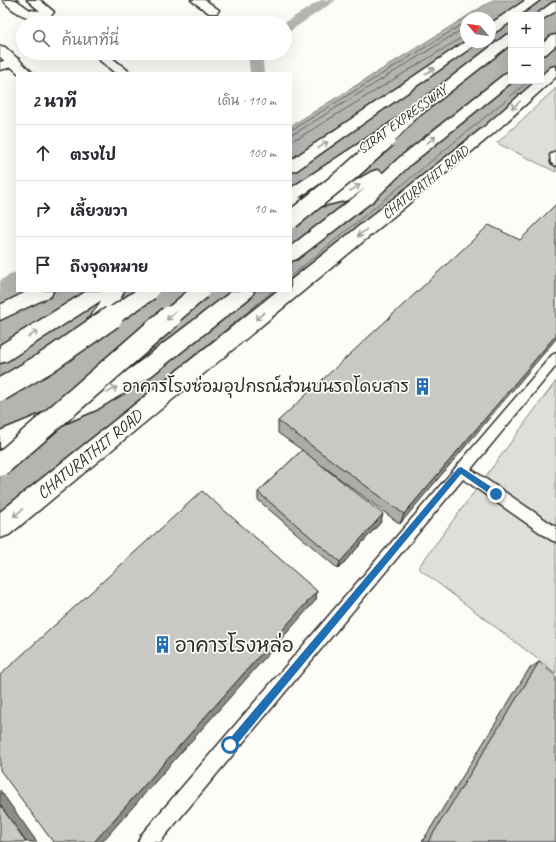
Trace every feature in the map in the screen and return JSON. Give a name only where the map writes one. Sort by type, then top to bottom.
[{"type":"main road","points":[[9,0],[26,14],[32,16]]},
{"type":"main road","points":[[33,0],[45,9],[50,16]]},
{"type":"main road","points":[[197,0],[213,10]]},
{"type":"main road","points":[[516,12],[534,0]]},
{"type":"main road","points":[[544,14],[556,6]]},
{"type":"main road","points":[[496,26],[508,17]]},
{"type":"main road","points":[[544,49],[556,39]]},
{"type":"main road","name":"SIRAT EXPRESSWAY","points":[[292,194],[406,119],[508,40]]},
{"type":"main road","name":"SIRAT EXPRESSWAY","points":[[292,166],[464,48]]},
{"type":"main road","points":[[0,50],[25,72]]},
{"type":"main road","points":[[107,60],[123,72]]},
{"type":"main road","points":[[0,66],[14,62]]},
{"type":"main road","name":"CHATURATHIT ROAD","points":[[292,290],[489,130],[556,70]]},
{"type":"main road","name":"CHATURATHIT ROAD","points":[[292,254],[368,196],[405,161],[508,78]]},
{"type":"main road","points":[[292,219],[352,171],[386,141],[406,119]]},
{"type":"main road","name":"CHATURATHIT ROAD","points":[[292,203],[318,202],[342,196],[369,179],[405,161]]},
{"type":"main road","points":[[0,313],[42,292]]},
{"type":"main road","points":[[0,355],[99,292]]},
{"type":"main road","points":[[0,400],[49,366],[89,331],[104,312],[114,292]]},
{"type":"main road","points":[[0,390],[47,362],[149,292]]},
{"type":"main road","points":[[0,465],[200,292]]},
{"type":"main road","name":"CHATURATHIT ROAD","points":[[0,441],[88,404],[140,372],[244,292]]},
{"type":"main road","name":"CHATURATHIT ROAD","points":[[0,527],[290,292]]},
{"type":"lane","points":[[556,154],[556,162]]},
{"type":"lane","points":[[148,842],[556,358]]},
{"type":"lane","points":[[461,470],[556,535]]},
{"type":"shaded area","points":[[556,88],[556,172],[497,143]]},
{"type":"shaded area","points":[[556,381],[556,673],[418,568]]},
{"type":"water","points":[[493,0],[556,0],[556,78],[0,534],[0,291],[16,283],[16,292],[292,292],[292,125],[460,21],[460,48],[496,48],[496,12],[474,12]]},
{"type":"building","name":"อาคารโรงซ่อมอุปกรณ์ส่วนบนรถโดยสาร","points":[[556,204],[556,335],[404,514],[278,421],[489,225],[520,240]]},
{"type":"building","points":[[302,450],[383,514],[340,562],[258,492]]},
{"type":"building","name":"อาคารโรงหล่อ","points":[[202,491],[317,591],[94,842],[53,842],[0,770],[0,675]]},
{"type":"building","points":[[539,662],[556,676],[556,842],[428,842]]},
{"type":"building","points":[[0,805],[26,842],[0,842]]},
{"type":"waterway","points":[[292,24],[330,0]]},
{"type":"waterway","points":[[256,60],[257,72]]},
{"type":"waterway","points":[[0,290],[16,280]]},
{"type":"place","name":"อาคารโรงซ่อมอุปกรณ์ส่วนบนรถโดยสาร","points":[[422,386]]},
{"type":"place","name":"อาคารโรงหล่อ","points":[[162,645]]},
{"type":"route","points":[[230,745],[461,470],[496,494]]}]
